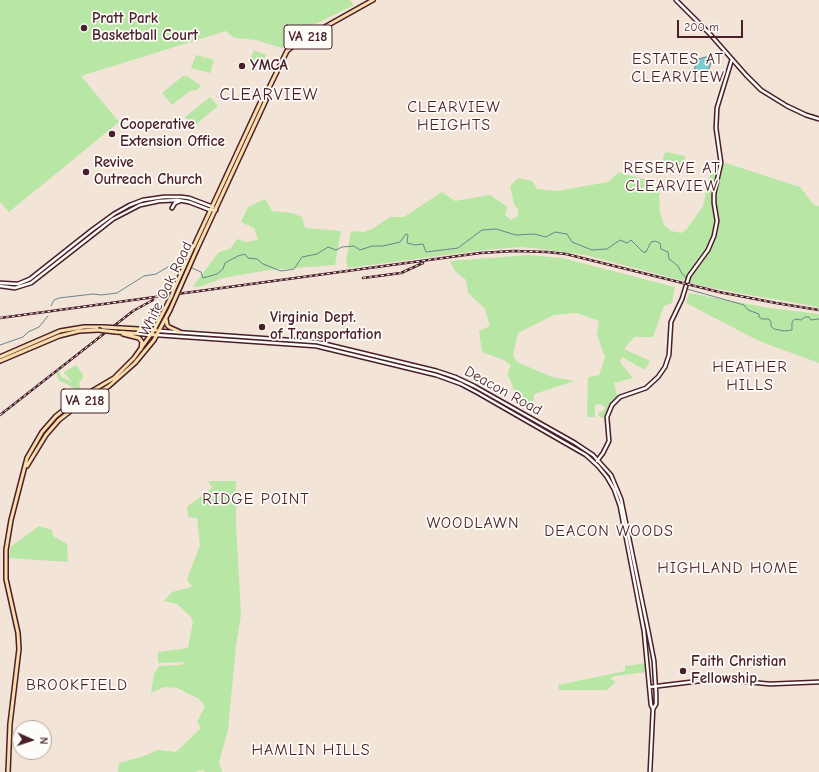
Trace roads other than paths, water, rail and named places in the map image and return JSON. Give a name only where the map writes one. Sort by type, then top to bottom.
[{"type":"main road","name":"VA 218","points":[[211,208],[262,99],[265,96],[281,61],[290,48],[373,0]]},
{"type":"main road","points":[[676,0],[709,33],[755,84],[767,94],[797,112],[819,119]]},
{"type":"main road","points":[[595,463],[603,453],[609,441],[607,417],[612,405],[620,397],[646,388],[658,377],[665,367],[670,351],[670,330],[672,322],[689,276],[708,250],[716,225],[714,198],[721,163],[716,115],[718,102],[732,59]]},
{"type":"main road","name":"VA 218","points":[[216,210],[263,106],[266,99],[265,96]]},
{"type":"main road","points":[[0,284],[18,284],[30,279],[114,214],[143,200],[164,197],[189,198],[216,210]]},
{"type":"main road","points":[[163,201],[170,204],[172,208],[174,203],[182,201]]},
{"type":"main road","points":[[0,284],[15,288],[31,284],[113,219],[140,205],[163,201],[182,201],[211,208]]},
{"type":"main road","name":"White Oak Road","points":[[8,772],[10,724],[19,649],[17,628],[7,587],[6,550],[11,520],[27,458],[36,441],[62,410],[114,378],[140,351],[152,334],[165,310],[211,208]]},
{"type":"main road","name":"White Oak Road","points":[[25,469],[40,444],[54,425],[65,414],[103,390],[124,374],[142,356],[160,331],[216,210]]},
{"type":"main road","points":[[166,318],[169,327],[180,332]]},
{"type":"main road","name":"Deacon Road","points":[[0,357],[60,331],[84,326],[103,326],[317,342],[437,371],[456,377],[485,392],[575,443],[588,452],[611,475],[623,505],[654,661],[656,704],[653,709]]},
{"type":"main road","points":[[0,361],[59,336],[79,331],[98,330],[117,332],[139,338],[142,344],[140,351]]},
{"type":"main road","name":"Deacon Road","points":[[117,332],[316,346],[436,375],[461,384],[478,393],[576,448],[595,463],[611,484],[620,506],[644,631],[651,705],[653,709],[650,772]]},
{"type":"main road","points":[[650,687],[716,679],[770,684],[819,682]]},
{"type":"water","points":[[706,57],[712,59],[709,69],[703,71],[694,70],[698,59]]},
{"type":"waterway","points":[[190,267],[201,272],[203,278],[217,274],[223,269],[225,263],[245,254],[248,258],[257,259],[263,264],[281,271],[294,269],[302,257],[317,254],[328,247],[336,250],[342,247],[354,246],[360,250],[372,246],[383,246],[400,242],[406,234],[408,235],[407,243],[415,245],[423,244],[426,252],[458,248],[482,230],[496,229],[516,235],[534,234],[546,237],[555,232],[567,234],[572,242],[592,250],[607,249],[620,240],[627,243],[631,240],[643,252],[646,252],[651,242],[655,241],[660,243],[661,249],[668,252],[669,259],[678,266],[686,278]]},
{"type":"waterway","points":[[51,306],[54,300],[59,298],[117,293],[144,276],[156,274],[173,264],[183,265]]},
{"type":"waterway","points":[[687,289],[744,305],[748,310],[759,314],[759,317],[762,319],[769,319],[771,326],[774,329],[784,331],[792,330],[792,322],[795,319],[801,320],[805,317],[809,317],[811,320],[819,319]]},
{"type":"waterway","points":[[0,345],[23,337],[28,332],[39,327],[48,316]]},
{"type":"railway","points":[[0,318],[480,253],[514,251],[566,254],[719,292],[819,310]]},
{"type":"railway","points":[[363,278],[401,273],[423,263]]},
{"type":"railway","points":[[0,415],[133,311],[153,300]]},
{"type":"place","name":"Pratt Park Basketball Court","points":[[84,28]]},
{"type":"place","name":"YMCA","points":[[242,66]]},
{"type":"place","name":"Cooperative Extension Office","points":[[112,134]]},
{"type":"place","name":"Revive Outreach Church","points":[[86,172]]},
{"type":"place","name":"Virginia Dept. of Transportation","points":[[262,327]]},
{"type":"place","name":"Faith Christian Fellowship","points":[[683,671]]},
{"type":"district","name":"ESTATES AT CLEARVIEW","points":[[678,68]]},
{"type":"district","name":"CLEARVIEW","points":[[269,95]]},
{"type":"district","name":"CLEARVIEW HEIGHTS","points":[[454,116]]},
{"type":"district","name":"RESERVE AT CLEARVIEW","points":[[672,177]]},
{"type":"district","name":"HEATHER HILLS","points":[[750,376]]},
{"type":"district","name":"RIDGE POINT","points":[[256,499]]},
{"type":"district","name":"WOODLAWN","points":[[473,523]]},
{"type":"district","name":"DEACON WOODS","points":[[609,531]]},
{"type":"district","name":"HIGHLAND HOME","points":[[728,568]]},
{"type":"district","name":"BROOKFIELD","points":[[77,685]]},
{"type":"district","name":"HAMLIN HILLS","points":[[311,750]]}]
